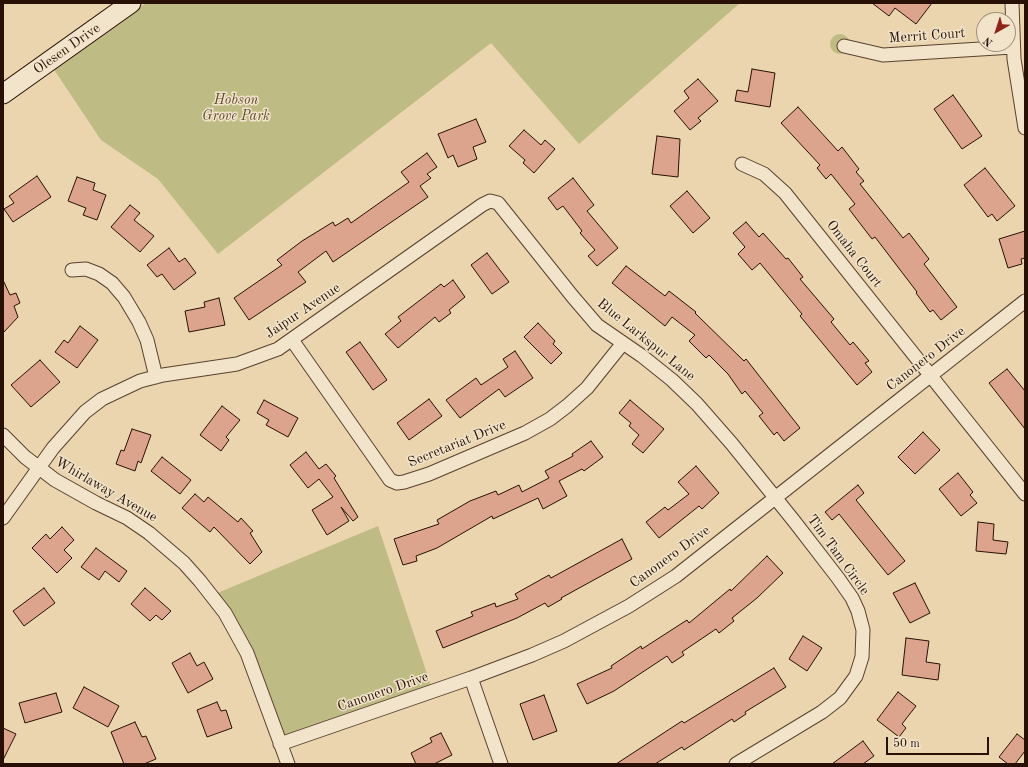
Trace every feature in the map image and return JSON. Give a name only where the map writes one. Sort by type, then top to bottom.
[{"type":"street","name":"Olesen Drive","points":[[3,94],[131,3]]},
{"type":"street","name":"Merrit Court","points":[[844,46],[883,55],[976,49]]},
{"type":"street","points":[[1014,52],[1025,128]]},
{"type":"street","name":"Omaha Court","points":[[742,164],[764,174],[785,193],[1025,494]]},
{"type":"street","name":"Jaipur Avenue","points":[[3,518],[53,448],[85,412],[119,390],[156,377],[237,364],[265,355],[292,340],[482,205],[490,201],[498,203]]},
{"type":"street","name":"Blue Larkspur Lane","points":[[498,203],[588,316],[597,325],[672,380],[697,404],[732,444],[775,499]]},
{"type":"street","points":[[72,270],[86,269],[99,274],[112,283],[124,297],[139,322],[147,340],[156,377]]},
{"type":"street","name":"Canonero Drive","points":[[280,744],[471,678],[564,641],[629,606],[676,576],[1025,301]]},
{"type":"street","name":"Secretariat Drive","points":[[292,340],[390,480],[397,483],[429,474],[525,433],[550,418],[567,406],[587,388],[623,343]]},
{"type":"street","name":"Whirlaway Avenue","points":[[3,435],[39,469],[55,480],[96,503],[127,518],[149,533],[184,563],[200,581],[225,613],[247,653],[288,764]]},
{"type":"street","name":"Tim Tam Circle","points":[[736,764],[822,712],[840,698],[856,676],[863,649],[863,630],[858,611],[852,598],[775,499]]},
{"type":"street","points":[[471,678],[501,764]]},
{"type":"green space","name":"Hobson Grove Park","points":[[146,3],[740,3],[579,144],[491,43],[218,254],[158,179],[101,140],[53,68]]},
{"type":"green space","points":[[840,34],[847,37],[850,44],[847,51],[840,54],[833,51],[830,44],[833,37]]},
{"type":"green space","points":[[378,526],[432,689],[283,740],[215,594]]},
{"type":"building","points":[[872,3],[932,3],[916,24],[895,8],[889,16]]},
{"type":"building","points":[[752,69],[775,73],[770,107],[735,101],[737,90],[748,92]]},
{"type":"building","points":[[698,79],[718,101],[698,118],[701,121],[690,130],[674,111],[689,98],[684,91]]},
{"type":"building","points":[[953,95],[982,136],[962,149],[934,109]]},
{"type":"building","points":[[798,107],[838,151],[842,147],[859,169],[856,172],[864,181],[860,184],[903,238],[909,233],[929,259],[924,264],[957,307],[941,320],[933,310],[930,312],[916,293],[917,292],[875,237],[872,239],[849,209],[855,204],[831,174],[826,179],[817,168],[820,165],[781,123]]},
{"type":"building","points":[[476,119],[486,142],[473,147],[477,159],[458,167],[453,155],[448,158],[438,134]]},
{"type":"building","points":[[524,130],[541,145],[545,140],[555,149],[534,173],[523,163],[525,160],[509,146]]},
{"type":"building","points":[[657,136],[680,139],[678,177],[652,174]]},
{"type":"building","points":[[427,153],[437,167],[427,174],[431,178],[420,186],[428,197],[333,262],[326,251],[298,272],[306,282],[249,320],[234,298],[282,265],[277,260],[302,241],[333,222],[335,226],[348,218],[351,223],[409,182],[401,172]]},
{"type":"building","points":[[985,168],[1015,206],[997,221],[992,214],[988,217],[964,185]]},
{"type":"building","points":[[37,176],[51,197],[13,222],[4,209],[14,203],[9,196]]},
{"type":"building","points":[[77,177],[95,183],[93,190],[106,195],[97,220],[83,215],[86,208],[68,201]]},
{"type":"building","points":[[573,178],[594,205],[587,211],[618,248],[597,266],[588,256],[595,250],[580,233],[582,231],[563,206],[557,210],[548,198]]},
{"type":"building","points":[[687,191],[710,218],[693,233],[670,206]]},
{"type":"building","points":[[130,205],[140,213],[134,220],[154,236],[140,252],[111,227]]},
{"type":"building","points":[[746,222],[759,237],[763,233],[786,259],[788,258],[803,277],[800,279],[834,319],[831,322],[850,345],[853,342],[869,361],[865,363],[872,372],[857,385],[800,316],[802,314],[760,263],[752,270],[738,254],[745,247],[733,233]]},
{"type":"building","points":[[1025,231],[1025,258],[1021,259],[1022,264],[1008,268],[999,239]]},
{"type":"building","points":[[169,248],[179,262],[185,258],[196,273],[174,290],[162,274],[157,277],[147,265]]},
{"type":"building","points":[[487,253],[509,282],[492,294],[471,265]]},
{"type":"building","points":[[626,266],[665,296],[669,291],[696,312],[695,313],[744,361],[746,359],[800,428],[784,441],[777,432],[774,435],[759,416],[763,413],[745,391],[742,394],[728,374],[709,355],[706,358],[689,341],[695,335],[672,317],[665,326],[612,283]]},
{"type":"building","points":[[3,280],[10,295],[16,293],[20,303],[14,306],[18,317],[3,333]]},
{"type":"building","points":[[453,280],[465,297],[449,310],[451,313],[439,322],[435,317],[398,348],[385,334],[401,321],[398,317],[441,284],[444,287]]},
{"type":"building","points":[[219,298],[225,325],[189,332],[185,311],[205,307],[204,302]]},
{"type":"building","points":[[538,323],[555,341],[553,344],[562,353],[551,364],[524,337]]},
{"type":"building","points":[[80,326],[98,340],[77,368],[55,352],[64,340],[68,343]]},
{"type":"building","points":[[360,342],[387,380],[373,390],[346,352]]},
{"type":"building","points":[[515,351],[533,378],[505,397],[499,389],[460,418],[446,400],[476,378],[481,385],[508,367],[503,359]]},
{"type":"building","points":[[40,360],[60,382],[31,407],[11,385]]},
{"type":"building","points":[[1007,369],[1025,391],[1025,429],[989,383]]},
{"type":"building","points":[[429,399],[442,416],[409,440],[397,423]]},
{"type":"building","points":[[264,400],[298,418],[288,437],[266,425],[269,420],[257,413]]},
{"type":"building","points":[[630,400],[664,429],[643,453],[632,444],[639,435],[629,426],[631,423],[619,413]]},
{"type":"building","points":[[222,406],[240,420],[226,437],[229,440],[221,451],[200,435]]},
{"type":"building","points":[[132,429],[151,435],[141,463],[138,461],[135,471],[116,464],[121,450],[124,451]]},
{"type":"building","points":[[923,432],[940,450],[915,474],[898,457]]},
{"type":"building","points":[[591,441],[603,457],[584,471],[582,469],[559,481],[567,496],[543,509],[538,498],[493,519],[492,516],[437,548],[416,556],[417,561],[403,565],[394,539],[439,524],[437,520],[470,501],[496,491],[498,495],[519,485],[522,492],[549,478],[545,471],[573,456],[572,454]]},
{"type":"building","points":[[306,452],[319,469],[326,464],[336,476],[334,478],[358,517],[353,521],[341,507],[349,521],[327,535],[312,510],[333,497],[319,479],[308,488],[290,465]]},
{"type":"building","points":[[162,457],[191,480],[180,494],[151,471]]},
{"type":"building","points":[[696,466],[719,493],[702,509],[699,506],[659,538],[646,522],[665,507],[668,510],[689,494],[678,482]]},
{"type":"building","points":[[958,473],[973,492],[970,495],[977,503],[961,516],[939,489]]},
{"type":"building","points":[[858,485],[864,493],[856,500],[905,561],[888,575],[839,514],[832,520],[825,512]]},
{"type":"building","points":[[195,494],[204,502],[208,497],[238,522],[241,518],[253,531],[250,533],[262,552],[250,564],[214,527],[210,532],[182,508]]},
{"type":"building","points":[[978,522],[994,524],[993,540],[1008,542],[1006,554],[976,551]]},
{"type":"building","points":[[62,527],[74,540],[64,550],[72,558],[57,573],[32,548],[46,534],[50,539]]},
{"type":"building","points":[[622,539],[632,559],[561,598],[562,599],[548,607],[545,603],[517,618],[443,648],[436,631],[473,616],[471,612],[495,603],[496,607],[518,599],[515,594],[549,575],[551,578]]},
{"type":"building","points":[[96,548],[127,571],[119,582],[105,571],[99,580],[81,567]]},
{"type":"building","points":[[767,556],[783,573],[757,598],[732,618],[734,621],[719,633],[716,629],[682,652],[684,655],[672,663],[667,656],[614,691],[587,704],[577,684],[612,668],[611,666],[641,646],[642,649],[687,620],[689,623],[730,589],[731,591]]},
{"type":"building","points":[[915,583],[930,613],[910,623],[893,593]]},
{"type":"building","points":[[44,588],[55,603],[24,626],[13,611]]},
{"type":"building","points":[[145,588],[171,611],[162,620],[156,615],[150,621],[131,604]]},
{"type":"building","points":[[803,636],[822,648],[807,671],[789,659]]},
{"type":"building","points":[[906,638],[929,641],[926,662],[940,664],[938,680],[902,675]]},
{"type":"building","points":[[190,653],[197,666],[204,662],[213,679],[188,693],[172,663]]},
{"type":"building","points":[[774,668],[786,687],[745,712],[746,714],[734,722],[732,719],[684,750],[682,747],[655,764],[616,764],[682,721],[684,723]]},
{"type":"building","points":[[84,687],[119,706],[108,727],[73,708]]},
{"type":"building","points":[[898,692],[916,706],[902,724],[906,728],[899,737],[877,720]]},
{"type":"building","points":[[56,693],[62,712],[25,723],[19,703]]},
{"type":"building","points":[[544,695],[557,731],[533,740],[520,704]]},
{"type":"building","points":[[217,702],[221,711],[226,710],[232,728],[207,737],[197,710]]},
{"type":"building","points":[[135,722],[142,737],[146,736],[156,759],[144,764],[124,764],[111,732]]},
{"type":"building","points":[[3,728],[16,734],[3,760]]},
{"type":"building","points":[[441,733],[452,755],[434,764],[416,764],[411,753],[432,742],[430,738]]},
{"type":"building","points":[[1017,734],[1025,740],[1025,751],[1015,764],[1008,764],[999,757]]},
{"type":"building","points":[[863,741],[874,756],[863,764],[832,764]]}]
